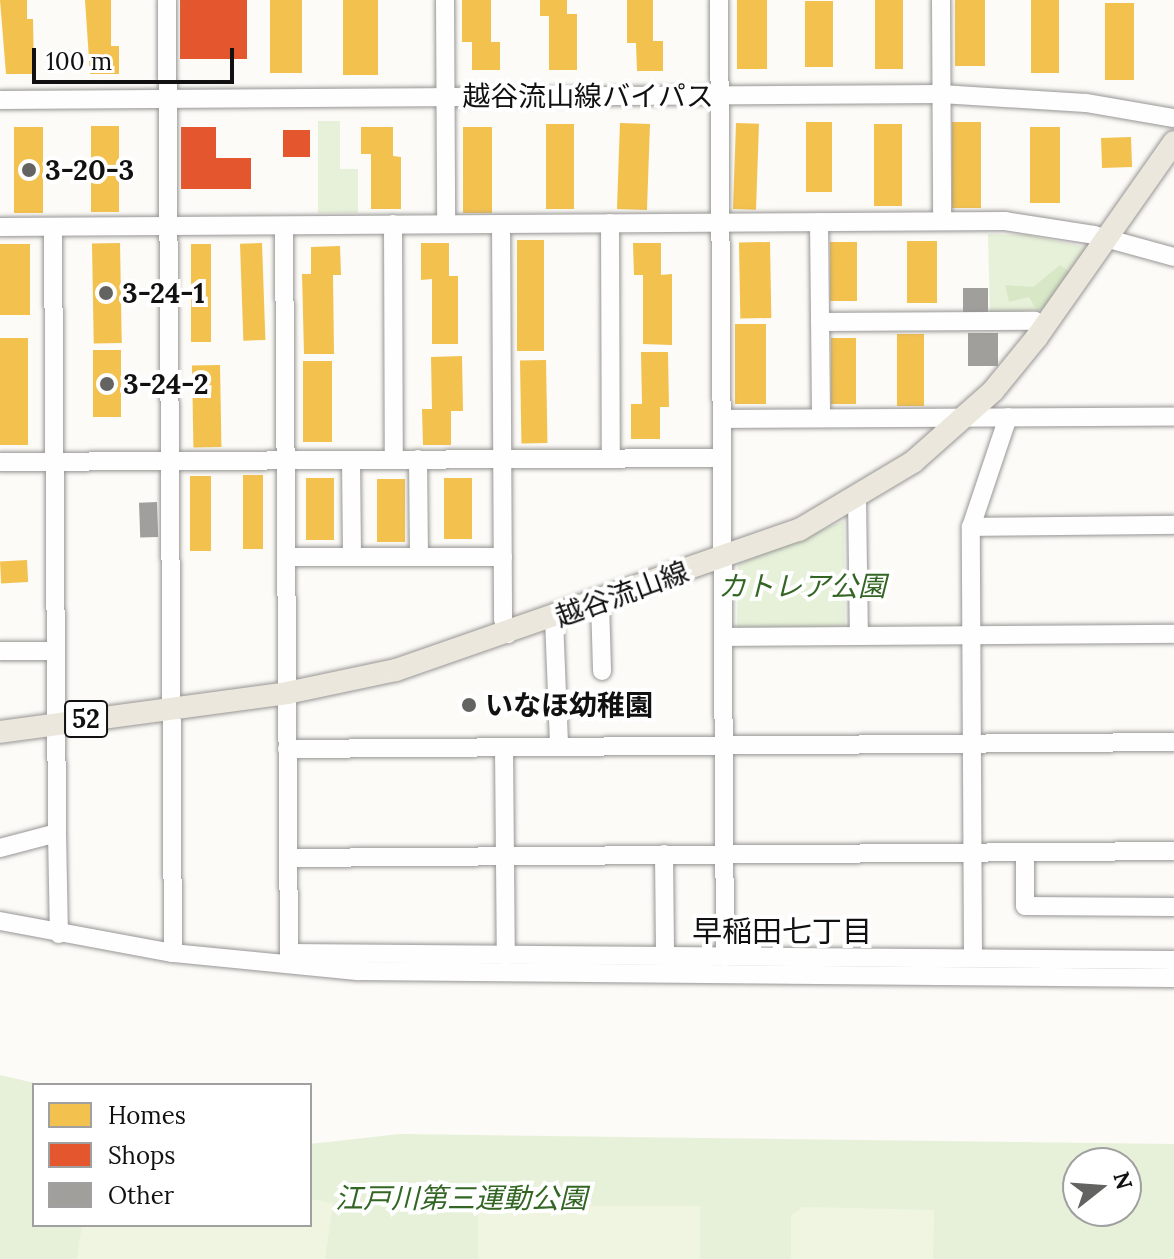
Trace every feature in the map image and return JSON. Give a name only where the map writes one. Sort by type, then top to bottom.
[{"type":"main road","name":"越谷流山線","points":[[0,732],[287,693],[396,670],[554,619],[799,530],[857,498],[964,419],[1016,365],[1174,142]]},
{"type":"street","points":[[167,0],[173,953]]},
{"type":"street","points":[[445,0],[446,224]]},
{"type":"street","points":[[719,0],[725,957]]},
{"type":"street","points":[[941,0],[942,221]]},
{"type":"street","name":"越谷流山線バイパス","points":[[0,100],[941,94],[1086,103],[1174,118]]},
{"type":"street","points":[[0,227],[1005,221],[1106,238],[1174,257]]},
{"type":"street","points":[[819,222],[821,418]]},
{"type":"street","points":[[610,223],[611,458]]},
{"type":"street","points":[[393,224],[394,460]]},
{"type":"street","points":[[501,224],[503,557],[508,634]]},
{"type":"street","points":[[284,226],[289,959]]},
{"type":"street","points":[[53,227],[59,934]]},
{"type":"street","points":[[820,322],[1035,321],[1044,326]]},
{"type":"street","points":[[973,958],[971,527],[1008,417]]},
{"type":"street","points":[[722,419],[1174,417]]},
{"type":"street","points":[[0,462],[722,458]]},
{"type":"street","points":[[418,459],[419,557]]},
{"type":"street","points":[[351,460],[352,557]]},
{"type":"street","points":[[857,498],[859,636]]},
{"type":"street","points":[[971,527],[1174,525]]},
{"type":"street","points":[[286,557],[503,557]]},
{"type":"street","points":[[600,602],[602,671]]},
{"type":"street","points":[[554,619],[559,746]]},
{"type":"street","points":[[724,637],[1174,634]]},
{"type":"street","points":[[0,651],[56,651]]},
{"type":"street","points":[[287,749],[1174,742]]},
{"type":"street","points":[[504,747],[506,956]]},
{"type":"street","points":[[0,848],[57,833]]},
{"type":"street","points":[[288,858],[1174,851]]},
{"type":"street","points":[[1025,853],[1025,906],[1174,907]]},
{"type":"street","points":[[664,854],[665,956]]},
{"type":"street","points":[[0,921],[173,953],[471,973],[1174,978]]},
{"type":"street","points":[[289,959],[665,956],[1174,960]]},
{"type":"green space","points":[[318,121],[340,121],[340,169],[358,169],[358,213],[318,213]]},
{"type":"green space","points":[[988,234],[1027,235],[1090,248],[1045,310],[990,314]]},
{"type":"green space","points":[[1060,265],[1070,272],[1043,308],[1037,311],[1029,297],[1009,302],[1005,285],[1033,287]]},
{"type":"green space","name":"カトレア公園","points":[[844,521],[845,626],[737,629],[738,564]]},
{"type":"green space","name":"江戸川第三運動公園","points":[[0,1075],[34,1083],[32,1227],[312,1227],[312,1144],[400,1134],[1174,1144],[1174,1259],[0,1259]]},
{"type":"green space","points":[[312,1199],[333,1203],[325,1259],[77,1259],[82,1227],[312,1227]]},
{"type":"green space","points":[[478,1206],[700,1206],[700,1259],[478,1259]]},
{"type":"green space","points":[[803,1207],[934,1210],[933,1259],[791,1259],[791,1215]]},
{"type":"building: Homes","points":[[0,0],[27,0],[27,19],[33,19],[34,74],[6,74]]},
{"type":"building: Homes","points":[[85,0],[111,0],[111,46],[119,46],[119,74],[90,74]]},
{"type":"building: Homes","points":[[270,0],[302,0],[302,73],[270,73]]},
{"type":"building: Homes","points":[[343,0],[378,0],[378,75],[343,75]]},
{"type":"building: Homes","points":[[462,0],[491,0],[491,42],[500,42],[500,70],[472,70],[472,42],[462,42]]},
{"type":"building: Homes","points":[[540,0],[567,0],[567,14],[577,14],[577,70],[549,70],[549,16],[540,16]]},
{"type":"building: Homes","points":[[627,0],[653,0],[653,41],[663,41],[663,71],[637,71],[636,43],[627,43]]},
{"type":"building: Homes","points":[[737,0],[767,0],[767,69],[737,69]]},
{"type":"building: Homes","points":[[875,0],[903,0],[903,69],[875,69]]},
{"type":"building: Homes","points":[[955,0],[985,0],[985,66],[955,66]]},
{"type":"building: Homes","points":[[1031,0],[1059,0],[1059,73],[1031,73]]},
{"type":"building: Homes","points":[[805,1],[833,1],[833,67],[805,67]]},
{"type":"building: Homes","points":[[1105,3],[1134,3],[1134,80],[1105,80]]},
{"type":"building: Homes","points":[[806,122],[832,122],[832,192],[806,192]]},
{"type":"building: Homes","points":[[952,122],[981,122],[981,208],[952,208]]},
{"type":"building: Homes","points":[[620,123],[650,124],[647,210],[617,209]]},
{"type":"building: Homes","points":[[736,123],[759,124],[756,210],[733,209]]},
{"type":"building: Homes","points":[[546,124],[574,124],[574,209],[546,209]]},
{"type":"building: Homes","points":[[874,124],[902,124],[902,206],[874,206]]},
{"type":"building: Homes","points":[[91,126],[119,126],[119,212],[91,212]]},
{"type":"building: Homes","name":"3-20-3","points":[[14,127],[43,127],[43,213],[14,213]]},
{"type":"building: Homes","points":[[361,127],[393,127],[393,156],[401,157],[401,209],[371,209],[371,154],[361,154]]},
{"type":"building: Homes","points":[[463,127],[492,127],[492,213],[463,213]]},
{"type":"building: Homes","points":[[1030,127],[1060,127],[1060,203],[1030,203]]},
{"type":"building: Homes","points":[[1131,137],[1132,167],[1102,168],[1101,138]]},
{"type":"building: Homes","points":[[517,240],[544,240],[544,351],[517,351]]},
{"type":"building: Homes","points":[[907,241],[937,241],[937,303],[907,303]]},
{"type":"building: Homes","points":[[770,242],[771,318],[740,319],[739,243]]},
{"type":"building: Homes","points":[[830,242],[857,242],[857,301],[830,301]]},
{"type":"building: Homes","name":"3-24-1","points":[[92,243],[120,243],[122,343],[94,343]]},
{"type":"building: Homes","points":[[262,243],[265,340],[243,341],[240,244]]},
{"type":"building: Homes","points":[[421,243],[449,243],[449,276],[458,276],[458,344],[432,344],[432,279],[421,280]]},
{"type":"building: Homes","points":[[633,243],[661,243],[661,275],[672,274],[672,345],[643,344],[643,275],[634,275]]},
{"type":"building: Homes","points":[[0,244],[30,244],[30,315],[0,315]]},
{"type":"building: Homes","points":[[191,244],[211,244],[211,342],[191,342]]},
{"type":"building: Homes","points":[[340,246],[341,275],[333,275],[334,354],[304,354],[302,274],[311,274],[311,247]]},
{"type":"building: Homes","points":[[735,324],[766,324],[766,404],[735,404]]},
{"type":"building: Homes","points":[[897,334],[924,334],[924,406],[897,406]]},
{"type":"building: Homes","points":[[0,338],[28,338],[28,445],[0,445]]},
{"type":"building: Homes","points":[[831,338],[856,338],[856,404],[831,404]]},
{"type":"building: Homes","name":"3-24-2","points":[[93,350],[121,350],[121,417],[93,417]]},
{"type":"building: Homes","points":[[641,352],[668,352],[669,407],[660,407],[660,439],[631,439],[631,404],[642,404]]},
{"type":"building: Homes","points":[[462,356],[463,411],[451,411],[451,445],[423,445],[422,409],[432,409],[431,357]]},
{"type":"building: Homes","points":[[520,360],[546,360],[547,443],[521,443]]},
{"type":"building: Homes","points":[[303,361],[332,361],[332,442],[303,442]]},
{"type":"building: Homes","points":[[192,365],[220,365],[221,447],[193,447]]},
{"type":"building: Homes","points":[[243,475],[263,475],[263,549],[243,549]]},
{"type":"building: Homes","points":[[190,476],[211,476],[211,551],[190,551]]},
{"type":"building: Homes","points":[[306,478],[334,478],[334,540],[306,540]]},
{"type":"building: Homes","points":[[444,478],[472,478],[472,539],[444,539]]},
{"type":"building: Homes","points":[[377,479],[405,479],[405,542],[377,542]]},
{"type":"building: Homes","points":[[27,560],[28,582],[1,583],[0,561]]},
{"type":"building: Shops","points":[[180,0],[247,0],[247,59],[180,59]]},
{"type":"building: Shops","points":[[181,127],[216,127],[216,158],[251,158],[251,189],[181,189]]},
{"type":"building: Shops","points":[[283,130],[310,130],[310,157],[283,157]]},
{"type":"building: Other","points":[[963,288],[988,288],[988,314],[963,314]]},
{"type":"building: Other","points":[[968,333],[998,333],[998,366],[968,366]]},
{"type":"building: Other","points":[[157,502],[158,537],[140,538],[139,503]]},
{"type":"place","name":"3-20-3","points":[[29,170]]},
{"type":"place","name":"3-24-1","points":[[106,293]]},
{"type":"place","name":"3-24-2","points":[[107,384]]},
{"type":"place","name":"いなほ幼稚園","points":[[469,705]]},
{"type":"district","name":"早稲田七丁目","points":[[782,931]]}]
